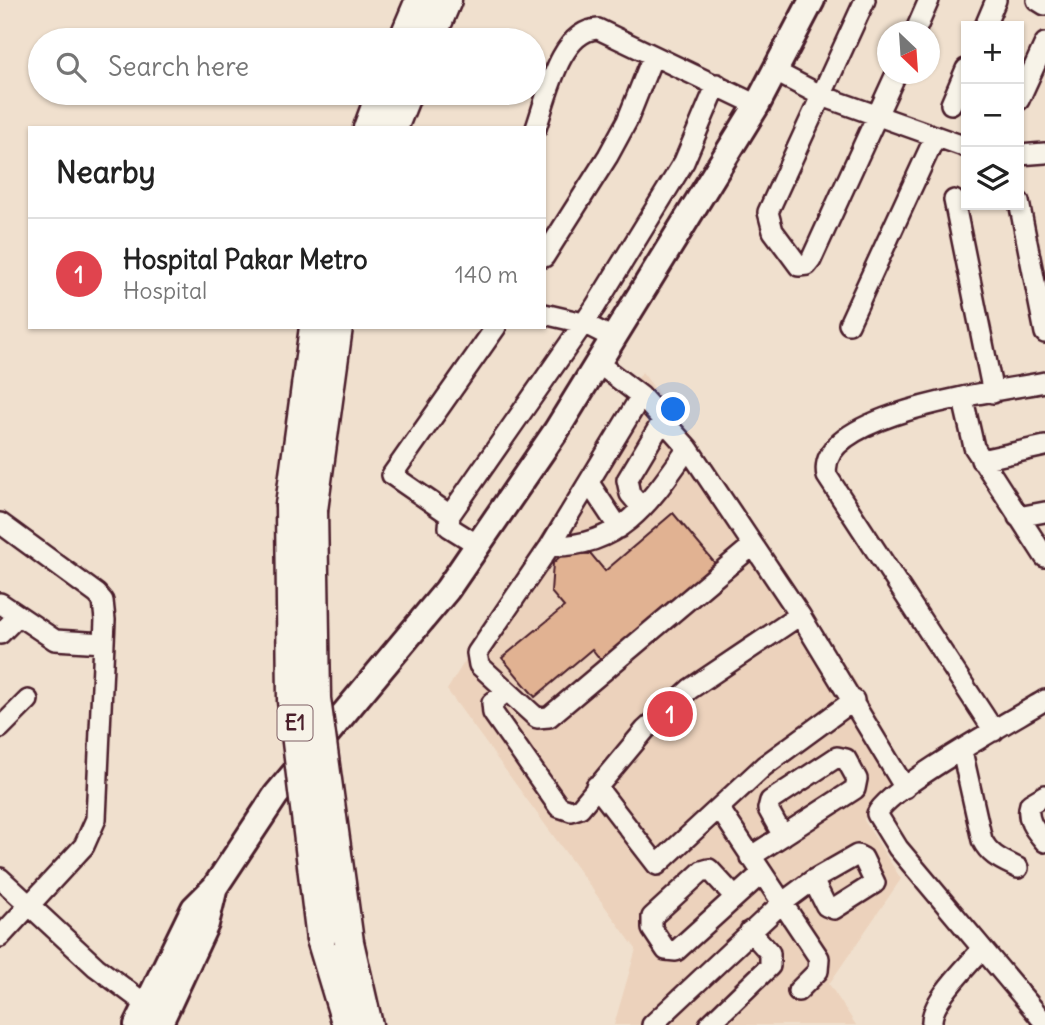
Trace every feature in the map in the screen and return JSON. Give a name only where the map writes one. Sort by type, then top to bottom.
[{"type":"highway","points":[[408,28],[420,0]]},
{"type":"highway","points":[[435,28],[447,0]]},
{"type":"highway","points":[[369,126],[377,105]]},
{"type":"highway","points":[[394,126],[402,105]]},
{"type":"highway","name":"E1","points":[[314,329],[292,701],[321,939],[347,1025]]},
{"type":"highway","name":"E1","points":[[338,329],[302,508],[316,699],[349,942],[369,1025]]},
{"type":"main road","points":[[148,1018],[206,924],[215,887],[276,795],[413,634],[478,545],[599,364],[757,105],[812,0]]},
{"type":"street","points":[[865,0],[768,217],[773,231],[799,266],[807,265],[891,84]]},
{"type":"street","points":[[920,21],[929,0]]},
{"type":"street","points":[[987,21],[996,0]]},
{"type":"street","points":[[1037,0],[1045,5]]},
{"type":"street","points":[[546,101],[567,45],[587,29],[598,29],[757,105]]},
{"type":"street","points":[[1024,89],[1045,43]]},
{"type":"street","points":[[546,254],[627,121],[653,56]]},
{"type":"street","points":[[776,72],[822,96],[961,145]]},
{"type":"street","points":[[951,104],[961,81]]},
{"type":"street","points":[[478,545],[449,527],[450,515],[583,323],[684,162],[717,84]]},
{"type":"street","points":[[537,126],[545,105]]},
{"type":"street","points":[[849,324],[935,137]]},
{"type":"street","points":[[1024,155],[1045,153]]},
{"type":"street","points":[[954,200],[993,393]]},
{"type":"street","points":[[1021,210],[1045,333]]},
{"type":"street","points":[[546,314],[583,323],[615,339]]},
{"type":"street","points":[[450,515],[392,475],[495,329]]},
{"type":"street","points":[[599,364],[641,396],[688,448],[800,615],[905,788]]},
{"type":"street","points":[[994,731],[827,475],[824,465],[830,453],[873,421],[911,407],[1045,382]]},
{"type":"street","points":[[641,396],[550,546],[477,653],[479,665],[537,718],[549,717],[752,545]]},
{"type":"street","points":[[963,399],[969,429],[981,460],[1045,557]]},
{"type":"street","points":[[642,508],[630,494],[627,480],[663,420]]},
{"type":"street","points":[[981,460],[1045,446]]},
{"type":"street","points":[[550,546],[588,544],[619,528],[642,508],[688,448]]},
{"type":"street","points":[[589,483],[619,528]]},
{"type":"street","points":[[1018,517],[1045,512]]},
{"type":"street","points":[[0,523],[97,594],[103,601],[105,620],[96,819],[84,846],[0,937]]},
{"type":"street","points":[[0,603],[55,640],[104,643]]},
{"type":"street","points":[[506,692],[492,703],[493,713],[559,807],[571,811],[580,808],[645,730],[690,689],[800,615]]},
{"type":"street","points":[[0,634],[18,616]]},
{"type":"street","points":[[0,728],[28,700]]},
{"type":"street","points":[[1045,700],[905,788],[881,805],[877,814],[881,824],[1045,1023]]},
{"type":"street","points":[[596,786],[657,865],[764,766],[854,701]]},
{"type":"street","points":[[962,751],[982,840],[987,851],[1018,868]]},
{"type":"street","points":[[750,857],[783,836],[855,789],[857,779],[846,759],[837,757],[770,801],[768,810],[783,836]]},
{"type":"street","points":[[1045,795],[1030,804],[1028,819],[1045,842]]},
{"type":"street","points":[[719,808],[821,963],[818,971],[797,991]]},
{"type":"street","points":[[734,897],[762,873]]},
{"type":"street","points":[[0,878],[148,1018]]},
{"type":"street","points":[[652,1025],[750,931],[813,880]]},
{"type":"street","points":[[709,1025],[770,966],[770,953],[750,931]]},
{"type":"street","points":[[932,1025],[934,1011],[942,997],[982,949]]},
{"type":"shaded area","points":[[642,372],[705,454],[858,685],[889,738],[871,749],[894,791],[868,806],[864,820],[901,879],[829,984],[856,1025],[614,1025],[636,949],[447,690]]},
{"type":"building","points":[[673,513],[719,568],[604,664],[592,649],[535,697],[502,658],[564,607],[551,592],[553,563],[564,553],[591,554],[605,571]]},
{"type":"place","name":"Hospital Pakar Metro","points":[[670,714]]}]
